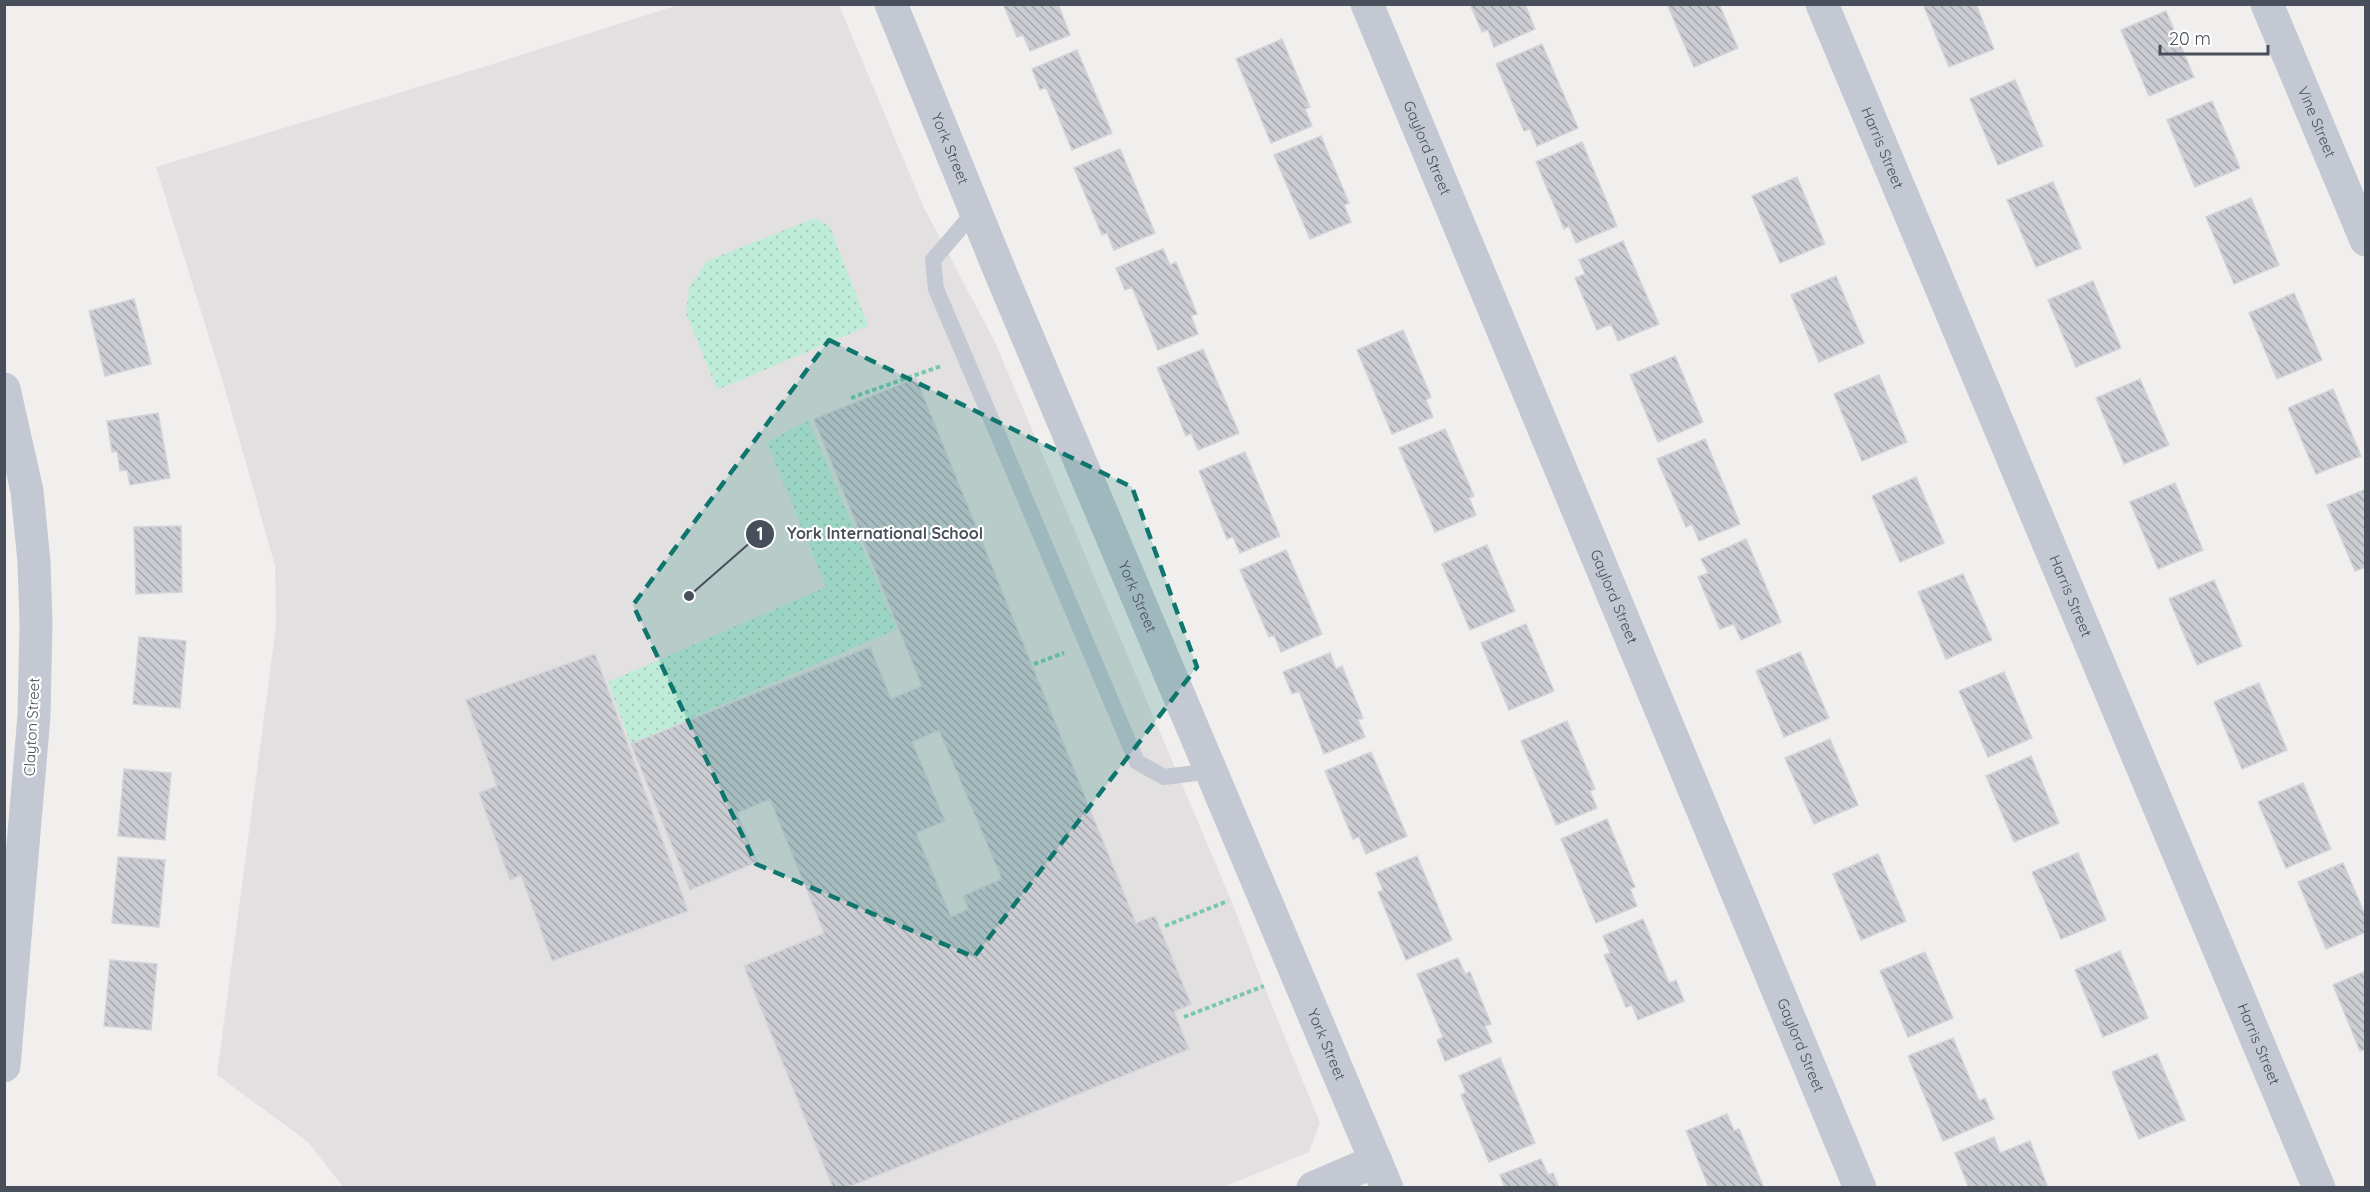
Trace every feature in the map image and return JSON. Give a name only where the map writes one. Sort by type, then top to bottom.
[{"type":"street","name":"York Street","points":[[891,4],[975,211],[1382,1174]]},
{"type":"street","name":"Gaylord Street","points":[[1367,4],[1860,1188]]},
{"type":"street","name":"Harris Street","points":[[1822,4],[2319,1188]]},
{"type":"street","name":"Vine Street","points":[[2267,4],[2366,240]]},
{"type":"street","name":"Clayton Street","points":[[4,389],[27,491],[34,562],[36,624],[34,716],[4,1066]]},
{"type":"street","points":[[1312,1188],[1382,1174]]},
{"type":"lane","points":[[975,211],[933,260],[936,289],[1137,762],[1164,777],[1212,771]]},
{"type":"path","points":[[851,398],[965,357]]},
{"type":"path","points":[[1166,926],[1261,886]]},
{"type":"path","points":[[1184,1017],[1297,971]]},
{"type":"highlighted area","points":[[829,340],[1132,487],[1197,667],[974,957],[756,864],[633,605]]},
{"type":"shaded area","points":[[678,5],[839,5],[924,208],[995,342],[1231,900],[1320,1123],[1309,1152],[1221,1188],[343,1187],[308,1142],[217,1075],[276,626],[275,566],[223,382],[156,167]]},
{"type":"green space","points":[[815,218],[830,227],[868,326],[717,390],[686,313],[689,287],[707,261]]},
{"type":"green space","points":[[808,420],[897,629],[631,744],[608,682],[826,587],[767,442]]},
{"type":"building","points":[[1003,4],[1058,4],[1070,35],[1030,51],[1023,35],[1017,37]]},
{"type":"building","points":[[1470,4],[1525,4],[1535,29],[1494,47],[1488,30],[1482,32]]},
{"type":"building","points":[[1667,4],[1719,4],[1738,48],[1694,67]]},
{"type":"building","points":[[1923,4],[1976,4],[1994,49],[1949,67]]},
{"type":"building","points":[[2166,11],[2194,77],[2149,96],[2121,30]]},
{"type":"building","points":[[1282,39],[1310,107],[1305,109],[1312,126],[1271,143],[1236,59]]},
{"type":"building","points":[[1542,44],[1578,128],[1537,146],[1530,129],[1524,131],[1496,64]]},
{"type":"building","points":[[1077,50],[1112,133],[1072,150],[1046,87],[1040,90],[1032,69]]},
{"type":"building","points":[[2015,80],[2043,146],[1998,165],[1970,99]]},
{"type":"building","points":[[2212,101],[2240,168],[2195,187],[2167,120]]},
{"type":"building","points":[[1321,136],[1349,203],[1344,205],[1351,222],[1310,239],[1274,155]]},
{"type":"building","points":[[1582,142],[1617,226],[1576,243],[1569,226],[1564,229],[1536,162]]},
{"type":"building","points":[[1120,149],[1155,233],[1114,250],[1107,233],[1102,235],[1074,168]]},
{"type":"building","points":[[1797,177],[1825,244],[1780,263],[1752,196]]},
{"type":"building","points":[[2053,182],[2081,248],[2036,267],[2007,200]]},
{"type":"building","points":[[2251,198],[2279,265],[2234,284],[2206,217]]},
{"type":"building","points":[[1623,241],[1659,324],[1618,341],[1611,324],[1597,330],[1575,278],[1585,274],[1579,260]]},
{"type":"building","points":[[1163,249],[1170,265],[1176,262],[1197,314],[1191,316],[1198,334],[1158,350],[1132,287],[1125,290],[1116,268]]},
{"type":"building","points":[[1836,276],[1864,343],[1819,362],[1791,295]]},
{"type":"building","points":[[2093,281],[2121,348],[2076,367],[2048,300]]},
{"type":"building","points":[[2294,293],[2322,360],[2277,379],[2249,313]]},
{"type":"building","points":[[134,299],[151,364],[105,376],[89,311]]},
{"type":"building","points":[[1403,330],[1431,397],[1426,400],[1433,417],[1392,434],[1357,350]]},
{"type":"building","points":[[1203,349],[1239,433],[1198,450],[1191,433],[1186,436],[1157,368]]},
{"type":"building","points":[[1675,356],[1703,422],[1658,442],[1630,375]]},
{"type":"building","points":[[1879,375],[1907,442],[1862,461],[1834,394]]},
{"type":"building","points":[[916,378],[1136,923],[1155,916],[1191,1004],[1174,1012],[1189,1049],[846,1188],[833,1188],[744,966],[824,933],[770,799],[737,813],[757,862],[690,890],[631,744],[870,647],[891,699],[922,686],[814,419]],"holes":[[[939,730],[1002,879],[963,896],[969,909],[951,917],[916,833],[945,821],[912,742]]]},
{"type":"building","points":[[2140,379],[2169,445],[2124,464],[2096,398]]},
{"type":"building","points":[[2333,389],[2361,456],[2316,474],[2288,408]]},
{"type":"building","points":[[158,413],[170,478],[130,485],[127,470],[120,471],[117,451],[112,452],[107,421]]},
{"type":"building","points":[[1445,429],[1474,496],[1469,498],[1476,515],[1435,532],[1399,448]]},
{"type":"building","points":[[1705,439],[1740,524],[1699,541],[1692,524],[1686,527],[1657,459]]},
{"type":"building","points":[[1245,452],[1280,536],[1240,553],[1233,537],[1227,539],[1199,471]]},
{"type":"building","points":[[1916,477],[1944,543],[1900,562],[1872,496]]},
{"type":"building","points":[[2175,483],[2203,550],[2158,569],[2130,502]]},
{"type":"building","points":[[2366,489],[2366,567],[2355,571],[2327,505]]},
{"type":"building","points":[[181,526],[182,592],[136,594],[134,527]]},
{"type":"building","points":[[1746,539],[1781,622],[1741,640],[1734,624],[1720,629],[1698,577],[1708,573],[1701,559]]},
{"type":"building","points":[[1487,545],[1515,611],[1470,630],[1442,564]]},
{"type":"building","points":[[1286,550],[1322,634],[1281,652],[1274,635],[1269,637],[1240,570]]},
{"type":"building","points":[[1963,574],[1992,640],[1946,659],[1918,592]]},
{"type":"building","points":[[2214,580],[2242,646],[2197,665],[2169,599]]},
{"type":"building","points":[[1526,624],[1554,691],[1509,710],[1481,643]]},
{"type":"building","points":[[139,637],[186,641],[180,708],[133,704]]},
{"type":"building","points":[[1800,652],[1829,718],[1784,737],[1756,671]]},
{"type":"building","points":[[1330,653],[1336,669],[1342,666],[1363,718],[1358,720],[1365,737],[1324,754],[1299,691],[1292,694],[1283,672]]},
{"type":"building","points":[[595,654],[688,911],[552,961],[521,875],[510,880],[479,793],[497,786],[466,700]]},
{"type":"building","points":[[2004,672],[2032,738],[1988,757],[1959,691]]},
{"type":"building","points":[[2259,683],[2287,750],[2242,769],[2214,702]]},
{"type":"building","points":[[1567,721],[1595,789],[1590,791],[1597,808],[1556,825],[1521,741]]},
{"type":"building","points":[[1830,739],[1858,805],[1814,824],[1785,758]]},
{"type":"building","points":[[1371,752],[1407,836],[1366,854],[1359,837],[1353,839],[1325,771]]},
{"type":"building","points":[[2031,756],[2059,823],[2014,842],[1986,776]]},
{"type":"building","points":[[124,769],[171,773],[165,840],[118,836]]},
{"type":"building","points":[[2303,783],[2331,849],[2286,868],[2258,802]]},
{"type":"building","points":[[1607,819],[1635,887],[1630,889],[1637,906],[1596,923],[1561,839]]},
{"type":"building","points":[[2078,853],[2106,920],[2061,939],[2032,872]]},
{"type":"building","points":[[1878,854],[1906,921],[1861,940],[1833,874]]},
{"type":"building","points":[[1417,856],[1452,940],[1406,960],[1378,892],[1383,890],[1376,873]]},
{"type":"building","points":[[118,857],[165,860],[159,927],[112,923]]},
{"type":"building","points":[[2343,863],[2366,917],[2366,932],[2326,949],[2298,882]]},
{"type":"building","points":[[1643,919],[1669,983],[1676,980],[1684,1001],[1638,1020],[1632,1005],[1626,1007],[1604,955],[1610,953],[1603,936]]},
{"type":"building","points":[[2120,951],[2148,1018],[2103,1037],[2075,970]]},
{"type":"building","points":[[1925,952],[1953,1018],[1908,1037],[1880,971]]},
{"type":"building","points":[[1458,958],[1465,974],[1470,972],[1491,1024],[1485,1026],[1492,1042],[1445,1061],[1437,1040],[1443,1037],[1417,974]]},
{"type":"building","points":[[110,960],[157,964],[151,1030],[104,1026]]},
{"type":"building","points":[[2366,971],[2366,1049],[2360,1051],[2333,985]]},
{"type":"building","points":[[1953,1038],[1979,1101],[1985,1098],[1994,1119],[1943,1141],[1908,1056]]},
{"type":"building","points":[[2157,1054],[2185,1120],[2139,1139],[2112,1072]]},
{"type":"building","points":[[1500,1058],[1535,1143],[1489,1162],[1461,1095],[1466,1092],[1459,1076]]},
{"type":"building","points":[[1727,1114],[1734,1131],[1739,1129],[1764,1188],[1709,1188],[1686,1131]]},
{"type":"building","points":[[1994,1137],[2000,1153],[2030,1141],[2048,1188],[1969,1188],[1955,1153]]},
{"type":"building","points":[[1541,1159],[1548,1175],[1553,1173],[1559,1188],[1505,1188],[1500,1175]]},
{"type":"place","name":"York International School","points":[[689,596]]}]
